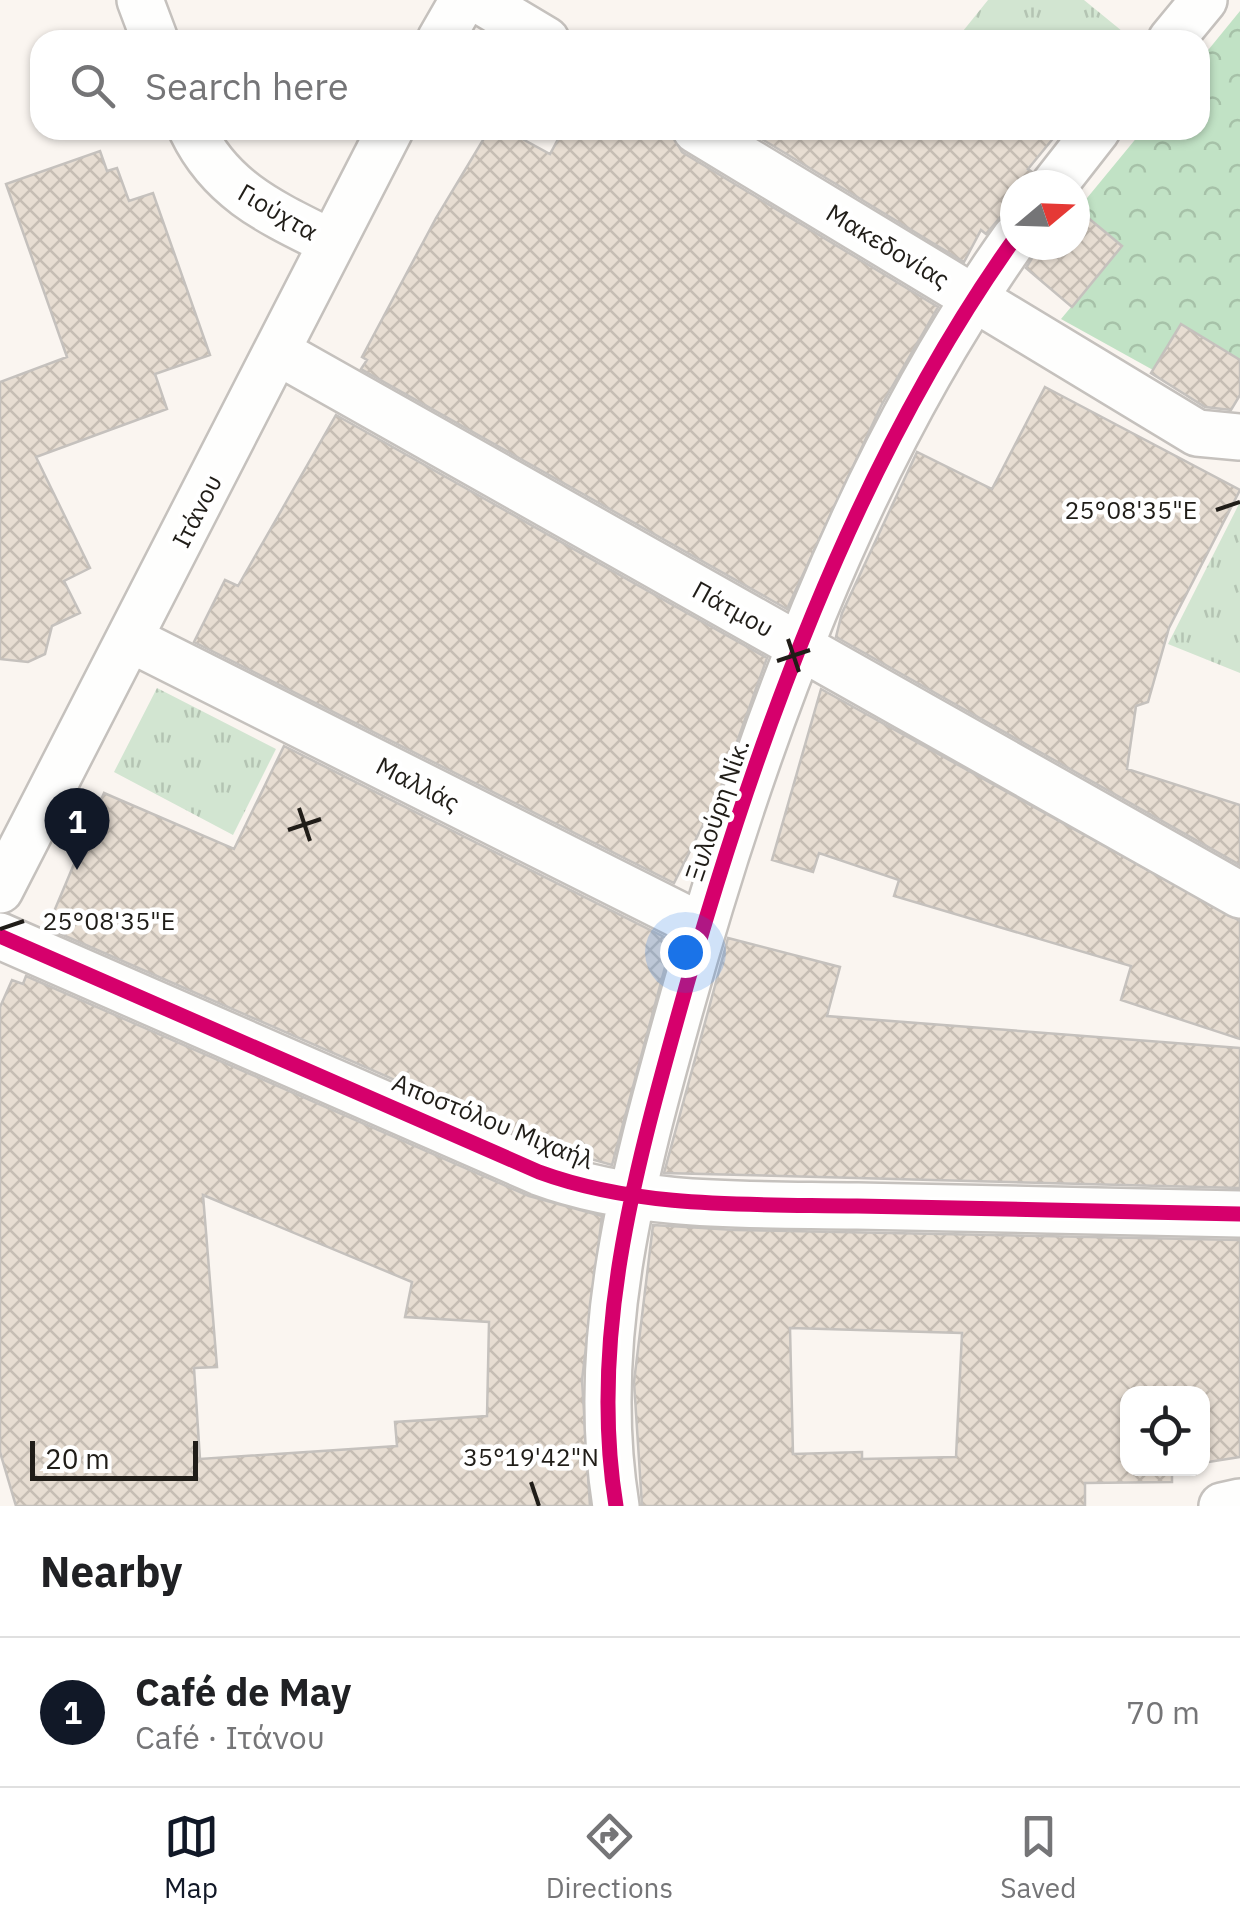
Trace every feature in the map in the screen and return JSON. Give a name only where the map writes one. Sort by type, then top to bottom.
[{"type":"street","points":[[140,0],[151,30]]},
{"type":"street","points":[[446,30],[463,0]]},
{"type":"street","points":[[480,0],[530,30]]},
{"type":"street","points":[[1179,30],[1204,0]]},
{"type":"street","name":"Γιούχτα","points":[[198,140],[214,167],[239,193],[332,243]]},
{"type":"street","name":"Ιτάνου","points":[[0,890],[16,819],[132,640],[385,140]]},
{"type":"street","name":"Μακεδονίας","points":[[713,140],[1197,433],[1240,437]]},
{"type":"street","points":[[1066,170],[1089,140]]},
{"type":"street","name":"Ξυλούρη Νίκ.","points":[[616,1506],[610,1420],[613,1320],[631,1196],[703,927],[803,648],[876,476],[973,296],[1000,259]]},
{"type":"street","name":"Πάτμου","points":[[278,352],[1240,895]]},
{"type":"street","name":"Μαλλάς","points":[[132,640],[703,927]]},
{"type":"street","name":"Αποστόλου Μιχαήλ","points":[[0,936],[539,1172],[587,1188],[631,1196],[736,1203],[1240,1214]]},
{"type":"street","points":[[1222,1506],[1240,1502]]},
{"type":"green space","points":[[988,0],[1084,0],[1121,30],[964,30]]},
{"type":"green space","points":[[1240,11],[1240,360],[1153,370],[1061,319],[1122,246],[1090,219],[1090,194],[1135,140],[1210,140],[1210,48]]},
{"type":"green space","points":[[1240,502],[1240,673],[1168,644]]},
{"type":"green space","points":[[157,688],[276,749],[233,835],[114,772]]},
{"type":"building","points":[[483,140],[524,140],[550,154],[558,140],[675,140],[682,152],[938,307],[881,406],[787,609],[361,369],[367,360],[362,357],[436,218]]},
{"type":"building","points":[[763,140],[1052,140],[1029,170],[1000,170],[1000,217],[986,234],[981,230],[964,262]]},
{"type":"building","points":[[100,151],[107,171],[117,168],[129,201],[153,193],[210,355],[155,374],[167,409],[36,457],[90,568],[64,581],[80,613],[52,626],[45,654],[28,662],[0,659],[0,382],[67,357],[6,184]]},
{"type":"building","points":[[1090,219],[1122,246],[1072,307],[1026,268],[1031,260],[1090,260]]},
{"type":"building","points":[[1181,324],[1240,360],[1240,395],[1231,410],[1205,407],[1151,373]]},
{"type":"building","points":[[1045,387],[1240,490],[1169,628],[1148,702],[1136,706],[1127,769],[1240,805],[1240,865],[836,637],[842,613],[917,452],[992,489]]},
{"type":"building","points":[[336,415],[767,658],[718,795],[674,883],[194,642],[225,580],[238,586]]},
{"type":"building","points":[[821,689],[1240,921],[1240,1039],[1121,1000],[1131,966],[894,896],[899,880],[819,853],[813,872],[772,860]]},
{"type":"building","points":[[284,746],[672,941],[612,1165],[548,1147],[47,928],[104,793],[234,849]]},
{"type":"building","points":[[728,938],[840,967],[827,1016],[1240,1048],[1240,1188],[664,1173]]},
{"type":"building","points":[[26,976],[529,1196],[602,1216],[582,1380],[590,1506],[16,1506],[0,1452],[0,1007],[12,980],[23,984]],"holes":[[[203,1195],[412,1282],[405,1317],[489,1322],[487,1416],[395,1422],[397,1446],[200,1459],[194,1368],[217,1367]]]},
{"type":"building","points":[[653,1225],[1240,1240],[1240,1457],[1210,1462],[1210,1386],[1120,1386],[1120,1476],[1172,1476],[1172,1482],[1085,1483],[1085,1506],[642,1506],[634,1382]],"holes":[[[790,1328],[962,1333],[956,1457],[862,1459],[862,1452],[793,1454]]]},
{"type":"cycle path","points":[[616,1506],[608,1382],[620,1258],[646,1136],[707,915],[775,712],[857,513],[957,325],[1000,260]]},
{"type":"cycle path","points":[[0,936],[539,1172],[616,1193],[736,1204],[1240,1214]]},
{"type":"place","name":"Café de May","points":[[77,870]]}]
